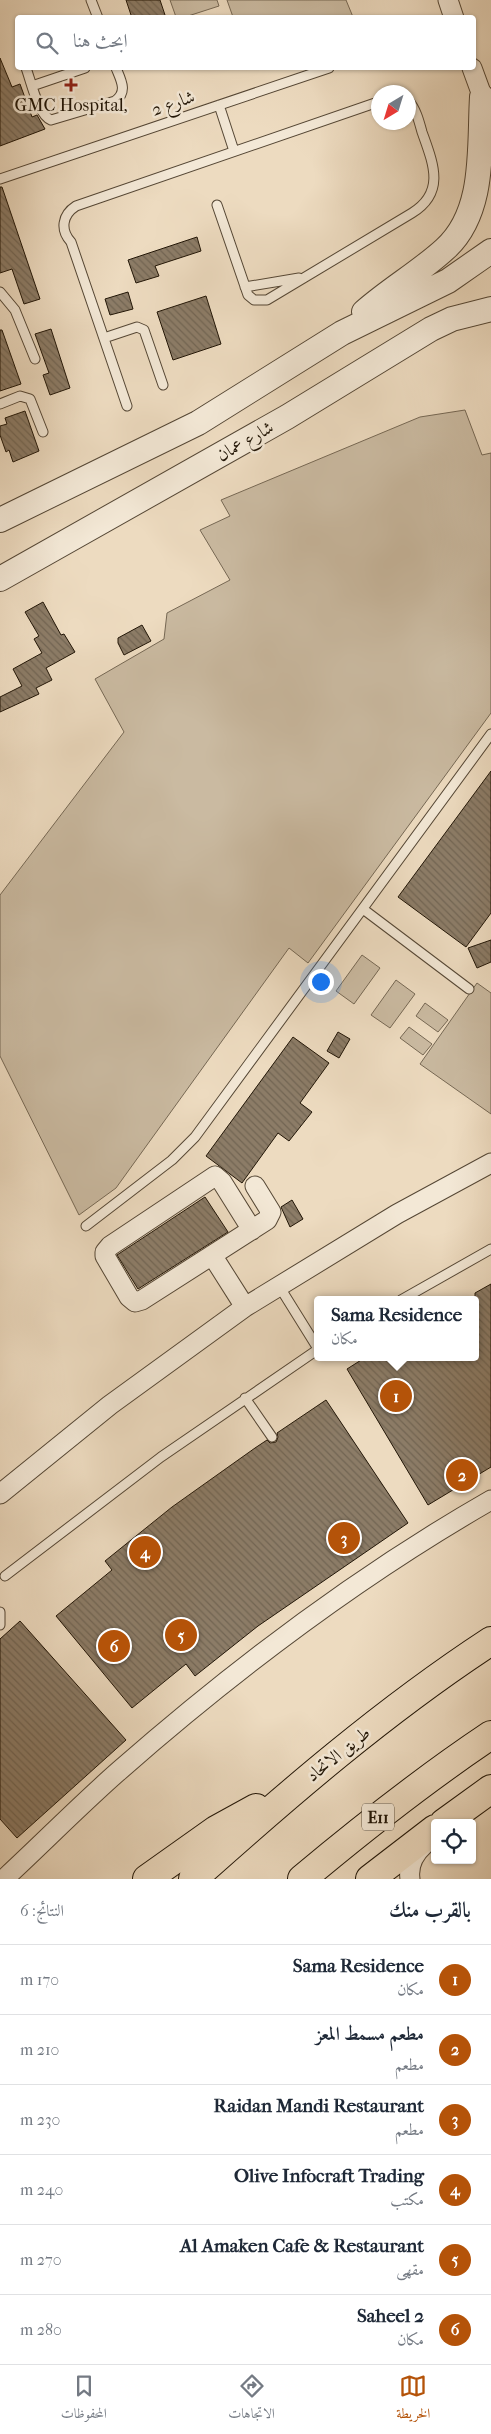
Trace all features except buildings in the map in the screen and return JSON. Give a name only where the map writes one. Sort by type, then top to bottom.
[{"type":"main road","name":"طريق الاتحاد","points":[[193,1879],[309,1777],[402,1703],[491,1641]]},
{"type":"main road","name":"E11","points":[[302,1879],[361,1830],[491,1735]]},
{"type":"main road","points":[[147,1879],[216,1830],[309,1777]]},
{"type":"main road","points":[[451,1819],[491,1789]]},
{"type":"main road","points":[[370,1879],[431,1832]]},
{"type":"street","points":[[448,0],[454,15]]},
{"type":"street","points":[[473,70],[491,119]]},
{"type":"street","points":[[482,97],[491,158]]},
{"type":"street","points":[[342,333],[379,299],[447,247],[465,223],[472,206],[477,184],[482,97]]},
{"type":"street","points":[[6,512],[198,423],[342,333],[448,281],[491,251]]},
{"type":"street","points":[[491,265],[491,276]]},
{"type":"street","name":"شارع عمان","points":[[0,579],[287,417],[431,330],[452,319],[491,309]]},
{"type":"street","points":[[0,1494],[118,1400],[245,1307],[412,1205],[491,1163]]},
{"type":"street","points":[[252,1230],[222,1182],[215,1176],[110,1246],[105,1252],[106,1260],[129,1297],[138,1302],[252,1230],[267,1220],[271,1212],[255,1186]]},
{"type":"street","points":[[212,1255],[245,1307]]},
{"type":"street","points":[[4,1879],[119,1771],[207,1696],[299,1625],[421,1543],[491,1500]]},
{"type":"street","points":[[410,1879],[411,1862],[417,1852],[431,1839]]},
{"type":"lane","points":[[91,0],[97,15]]},
{"type":"lane","points":[[452,0],[454,15]]},
{"type":"lane","points":[[27,70],[43,116],[51,120],[115,102],[122,94],[123,85],[117,70]]},
{"type":"lane","points":[[32,86],[79,70]]},
{"type":"lane","name":"شارع 2","points":[[0,179],[322,70]]},
{"type":"lane","points":[[127,406],[72,242],[64,230],[66,216],[76,206],[371,104]]},
{"type":"lane","points":[[219,105],[234,151]]},
{"type":"lane","points":[[217,205],[245,287],[254,300],[261,302],[267,300],[412,213],[426,201],[434,184],[434,167],[416,114]]},
{"type":"lane","points":[[245,287],[302,278]]},
{"type":"lane","points":[[0,292],[15,310],[35,359]]},
{"type":"lane","points":[[104,338],[134,328],[144,330],[163,385]]},
{"type":"lane","points":[[0,404],[20,396],[27,397],[32,401],[43,432]]},
{"type":"lane","points":[[86,1226],[172,1160],[195,1137],[491,734]]},
{"type":"lane","points":[[363,909],[469,989]]},
{"type":"lane","points":[[408,1296],[491,1249]]},
{"type":"lane","points":[[279,1286],[314,1343]]},
{"type":"lane","points":[[5,1576],[161,1457],[314,1350]]},
{"type":"lane","points":[[245,1398],[272,1437]]},
{"type":"lane","points":[[0,1612],[0,1625]]},
{"type":"shaded area","points":[[170,0],[217,0],[219,6],[191,15],[175,15]]},
{"type":"shaded area","points":[[227,0],[346,0],[352,15],[232,15]]},
{"type":"shaded area","points":[[465,410],[482,455],[491,453],[491,713],[308,963],[289,948],[116,1188],[79,1215],[0,1056],[0,895],[124,732],[95,679],[164,639],[167,613],[230,580],[200,530],[230,516],[221,500],[420,417]]},
{"type":"shaded area","points":[[362,955],[380,968],[354,1004],[336,991]]},
{"type":"shaded area","points":[[396,980],[415,994],[390,1028],[371,1015]]},
{"type":"shaded area","points":[[477,983],[491,993],[491,1114],[420,1064]]},
{"type":"shaded area","points":[[425,1003],[448,1020],[438,1032],[416,1016]]},
{"type":"shaded area","points":[[409,1027],[432,1044],[423,1055],[400,1038]]},
{"type":"place","name":"GMC Hospital,","points":[[71,85]]},
{"type":"place","name":"Sama Residence","points":[[396,1396]]},
{"type":"place","name":"مطعم مسمط المعز","points":[[462,1475]]},
{"type":"place","name":"Raidan Mandi Restaurant","points":[[344,1538]]},
{"type":"place","name":"Olive Infocraft Trading","points":[[145,1552]]},
{"type":"place","name":"Al Amaken Cafe & Restaurant","points":[[181,1635]]},
{"type":"place","name":"Saheel 2","points":[[114,1646]]}]
